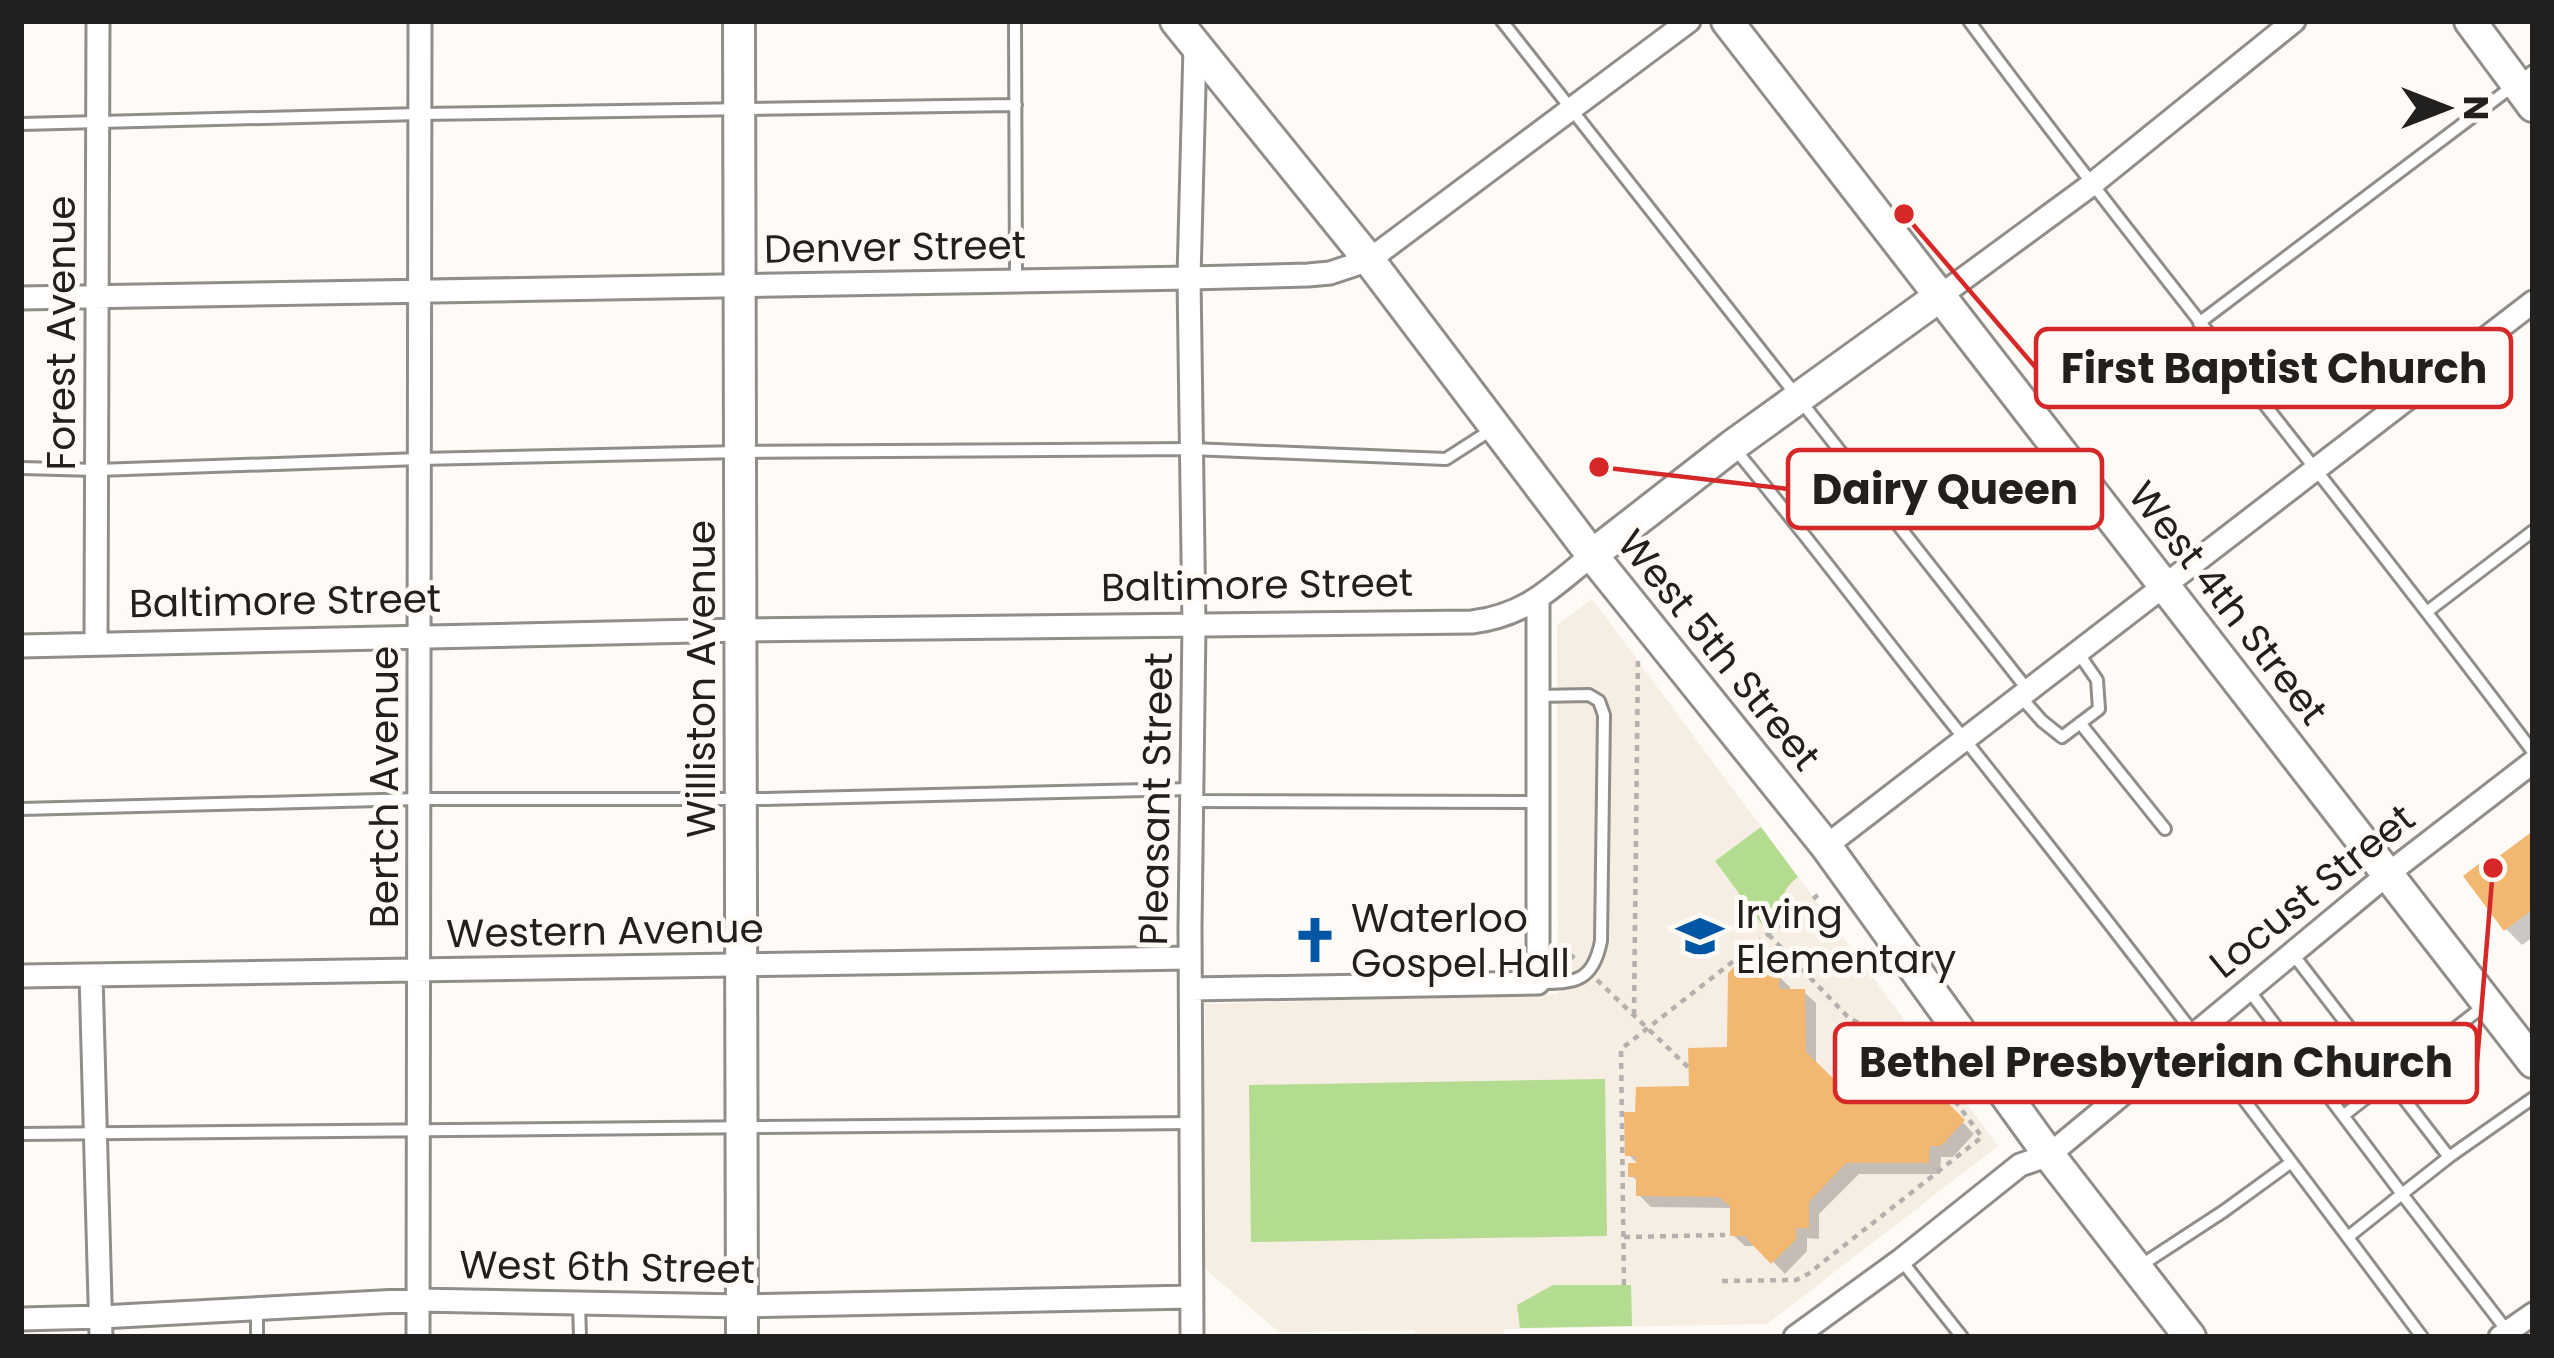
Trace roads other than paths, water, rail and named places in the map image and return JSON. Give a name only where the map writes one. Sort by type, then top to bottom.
[{"type":"main road","name":"Williston Avenue","points":[[740,21],[742,1321]]},
{"type":"main road","name":"West 5th Street","points":[[1176,21],[1369,260],[1592,555],[1826,846],[2050,1155],[2190,1337]]},
{"type":"main road","name":"West 4th Street","points":[[1727,21],[2533,1062]]},
{"type":"main road","points":[[2470,21],[2528,87]]},
{"type":"main road","name":"Baltimore Street","points":[[1592,555],[1732,446],[1940,296]]},
{"type":"street","name":"Forest Avenue","points":[[96,644],[98,21]]},
{"type":"street","name":"Bertch Avenue","points":[[418,1337],[420,21]]},
{"type":"street","name":"Denver Street","points":[[21,298],[1330,273],[1369,260],[1689,21]]},
{"type":"street","name":"Baltimore Street","points":[[1940,296],[2091,185],[2294,21]]},
{"type":"street","name":"Pleasant Street","points":[[1192,1337],[1194,625],[1189,278],[1195,46]]},
{"type":"street","points":[[1826,846],[2533,302]]},
{"type":"street","name":"Baltimore Street","points":[[21,646],[741,630],[1472,622],[1515,613],[1592,555]]},
{"type":"street","points":[[1190,988],[1538,983],[1538,598]]},
{"type":"street","name":"Locust Street","points":[[1795,1337],[2020,1166],[2050,1155],[2389,873],[2533,762]]},
{"type":"street","name":"Western Avenue","points":[[21,976],[1190,958]]},
{"type":"street","points":[[92,975],[101,1327]]},
{"type":"street","name":"West 6th Street","points":[[21,1319],[101,1327],[256,1309],[418,1300],[580,1303],[742,1321],[1192,1297]]},
{"type":"street","points":[[2504,1334],[2533,1314]]},
{"type":"lane","points":[[1015,21],[1016,280]]},
{"type":"lane","points":[[1502,21],[1799,399],[2042,721],[2062,737],[2099,709],[2096,680],[2077,651]]},
{"type":"lane","points":[[1975,23],[2091,185],[2428,611],[2533,752]]},
{"type":"lane","points":[[2199,323],[2528,87]]},
{"type":"lane","points":[[21,124],[1016,105]]},
{"type":"lane","points":[[21,468],[97,470],[740,452],[1191,449],[1446,458],[1496,427]]},
{"type":"lane","points":[[1732,446],[2196,1033],[2422,1337]]},
{"type":"lane","points":[[2428,611],[2533,531]]},
{"type":"lane","points":[[1538,696],[1589,695],[1599,700],[1604,715],[1597,961],[1578,980],[1538,983]]},
{"type":"lane","points":[[2080,723],[2165,829]]},
{"type":"lane","points":[[21,809],[419,799],[1192,795],[1538,802]]},
{"type":"lane","points":[[2292,953],[2450,1156]]},
{"type":"lane","points":[[2248,989],[2504,1334]]},
{"type":"lane","points":[[2344,1115],[2488,1003]]},
{"type":"lane","points":[[2348,1237],[2533,1098]]},
{"type":"lane","points":[[21,1134],[1191,1123]]},
{"type":"lane","points":[[2137,1268],[2290,1162]]},
{"type":"lane","points":[[1900,1260],[1962,1337]]},
{"type":"lane","points":[[580,1303],[580,1337]]},
{"type":"lane","points":[[256,1309],[256,1337]]},
{"type":"place","name":"First Baptist Church","points":[[1904,214]]},
{"type":"place","name":"Dairy Queen","points":[[1599,467]]},
{"type":"place","name":"Bethel Presbyterian Church","points":[[2493,868]]},
{"type":"place","name":"Irving Elementary","points":[[1700,936]]},
{"type":"place","name":"Waterloo Gospel Hall","points":[[1315,940]]}]
